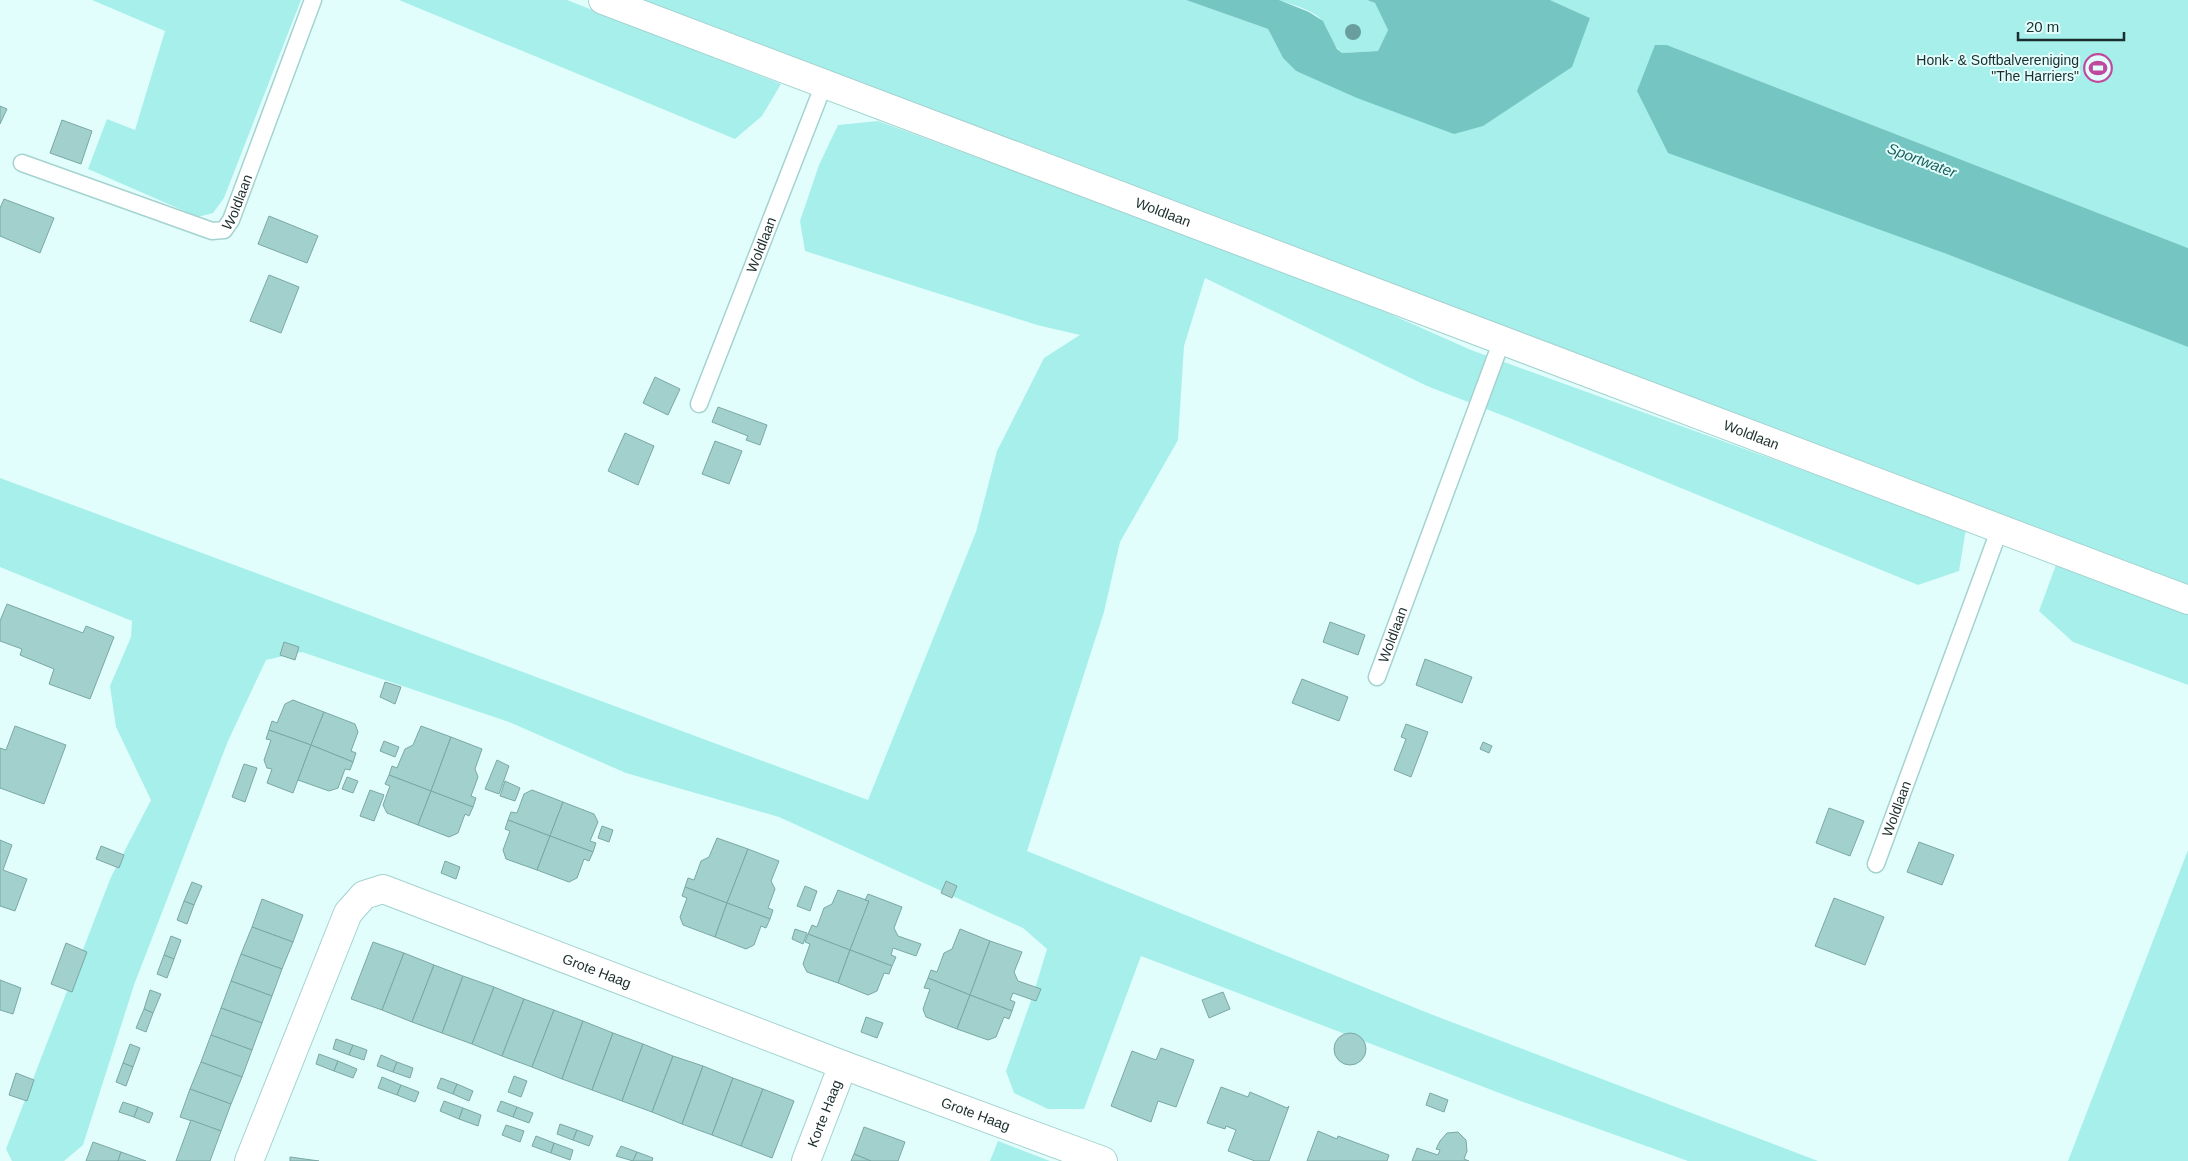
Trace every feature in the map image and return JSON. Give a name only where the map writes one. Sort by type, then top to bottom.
[{"type":"street","name":"Woldlaan","points":[[603,0],[2188,600]]},
{"type":"street","name":"Grote Haag","points":[[249,1161],[348,914],[364,895],[383,889],[843,1065],[1103,1161]]},
{"type":"street","name":"Korte Haag","points":[[806,1161],[843,1065]]},
{"type":"lane","name":"Woldlaan","points":[[22,163],[212,231],[224,230],[231,220],[314,0]]},
{"type":"lane","name":"Woldlaan","points":[[699,404],[824,84]]},
{"type":"lane","name":"Woldlaan","points":[[1377,677],[1502,340]]},
{"type":"lane","name":"Woldlaan","points":[[1876,864],[2000,528]]},
{"type":"shaded area","points":[[92,0],[301,0],[224,198],[213,213],[198,217],[88,169],[107,119],[135,130],[165,31]]},
{"type":"shaded area","points":[[399,0],[567,0],[781,84],[762,116],[735,139]]},
{"type":"shaded area","points":[[626,0],[1186,0],[1268,29],[1283,58],[1296,71],[1366,101],[1590,18],[1550,0],[2188,0],[2188,248],[1667,45],[1944,253],[2188,347],[2188,590]]},
{"type":"shaded area","points":[[1279,0],[1367,0],[1375,3],[1388,30],[1378,51],[1342,53],[1336,47],[1320,18],[1303,8]]},
{"type":"shaded area","points":[[878,121],[1327,286],[1471,350],[1966,529],[1959,571],[1918,585],[1427,386],[1205,278],[1184,346],[1178,440],[1120,542],[1104,612],[1027,851],[1433,1015],[1818,1161],[1688,1161],[1523,1102],[1141,956],[1084,1109],[1048,1109],[1014,1093],[1006,1071],[1047,949],[1023,928],[779,817],[626,773],[509,722],[302,652],[266,660],[228,741],[134,985],[83,1145],[64,1161],[12,1161],[6,1149],[111,877],[151,800],[116,727],[110,686],[131,637],[132,621],[0,567],[0,478],[868,800],[976,532],[997,451],[1044,358],[1080,335],[1037,325],[805,251],[800,221],[819,165],[838,125]]},
{"type":"shaded area","points":[[2057,562],[2188,612],[2188,685],[2073,642],[2039,611]]},
{"type":"shaded area","points":[[2188,850],[2188,1161],[2068,1161]]},
{"type":"shaded area","points":[[998,1141],[1050,1161],[990,1161]]},
{"type":"water","points":[[1186,0],[1279,0],[1309,12],[1323,21],[1337,49],[1342,53],[1378,51],[1388,30],[1375,3],[1367,0],[1550,0],[1590,18],[1572,67],[1483,126],[1454,134],[1357,98],[1296,71],[1283,58],[1268,29]]},
{"type":"water","name":"Sportwater","points":[[1655,45],[1667,45],[2188,248],[2188,347],[1944,253],[1668,153],[1637,91]]},
{"type":"building","points":[[0,106],[7,109],[0,124]]},
{"type":"building","points":[[62,120],[92,131],[81,164],[50,153]]},
{"type":"building","points":[[4,199],[54,218],[40,253],[0,236],[0,208]]},
{"type":"building","points":[[269,216],[318,236],[307,263],[258,244]]},
{"type":"building","points":[[269,275],[299,287],[281,333],[250,321]]},
{"type":"building","points":[[655,377],[680,389],[668,415],[643,403]]},
{"type":"building","points":[[718,407],[767,425],[760,445],[746,440],[748,436],[712,422]]},
{"type":"building","points":[[625,433],[654,446],[638,485],[608,471]]},
{"type":"building","points":[[715,441],[742,451],[729,484],[702,474]]},
{"type":"building","points":[[7,604],[83,633],[86,626],[114,637],[90,699],[49,684],[54,669],[20,655],[22,649],[0,641],[0,621]]},
{"type":"building","points":[[1330,622],[1365,635],[1358,655],[1323,642]]},
{"type":"building","points":[[284,642],[299,647],[295,660],[280,655]]},
{"type":"building","points":[[1425,659],[1472,677],[1462,703],[1416,685]]},
{"type":"building","points":[[1302,679],[1348,697],[1339,721],[1292,703]]},
{"type":"building","points":[[385,682],[401,687],[395,704],[380,697]]},
{"type":"building","points":[[293,700],[324,712],[311,745],[269,730],[272,721],[277,723],[285,704]]},
{"type":"building","points":[[324,712],[355,724],[358,732],[351,751],[356,753],[353,762],[311,745]]},
{"type":"building","points":[[1406,724],[1428,732],[1411,777],[1394,770],[1406,739],[1401,737]]},
{"type":"building","points":[[15,726],[66,745],[44,804],[0,788],[0,748],[6,750]]},
{"type":"building","points":[[421,726],[451,737],[431,791],[389,775],[392,766],[397,768],[405,749],[413,745]]},
{"type":"building","points":[[269,730],[311,745],[293,793],[267,783],[272,769],[267,768],[264,760],[271,740],[266,739]]},
{"type":"building","points":[[451,737],[482,749],[475,769],[478,777],[471,796],[476,798],[473,807],[431,791]]},
{"type":"building","points":[[384,741],[399,747],[395,757],[380,751]]},
{"type":"building","points":[[1483,742],[1492,746],[1489,753],[1480,749]]},
{"type":"building","points":[[311,745],[353,762],[350,770],[345,769],[338,788],[329,791],[298,780]]},
{"type":"building","points":[[497,760],[509,766],[499,794],[485,789]]},
{"type":"building","points":[[244,764],[257,768],[245,802],[232,797]]},
{"type":"building","points":[[389,775],[431,791],[418,825],[387,813],[383,805],[390,786],[385,784]]},
{"type":"building","points":[[347,777],[358,781],[353,793],[342,789]]},
{"type":"building","points":[[505,781],[520,788],[515,801],[500,796]]},
{"type":"building","points":[[370,790],[384,795],[374,821],[360,816]]},
{"type":"building","points":[[532,790],[563,802],[550,836],[508,820],[511,812],[517,813],[524,794]]},
{"type":"building","points":[[431,791],[473,807],[469,816],[465,814],[458,833],[449,837],[418,825]]},
{"type":"building","points":[[563,802],[594,814],[598,822],[590,841],[596,843],[593,852],[550,836]]},
{"type":"building","points":[[1829,808],[1864,821],[1850,856],[1816,843]]},
{"type":"building","points":[[508,820],[550,836],[537,870],[506,859],[503,850],[510,831],[505,829]]},
{"type":"building","points":[[602,826],[613,830],[609,842],[598,838]]},
{"type":"building","points":[[550,836],[593,852],[589,861],[584,859],[577,878],[569,882],[537,870]]},
{"type":"building","points":[[717,838],[748,849],[727,903],[685,887],[688,878],[694,880],[701,861],[709,857]]},
{"type":"building","points":[[0,840],[12,845],[3,870],[27,879],[15,911],[0,906]]},
{"type":"building","points":[[1919,842],[1954,855],[1942,885],[1907,872]]},
{"type":"building","points":[[101,846],[124,855],[119,868],[96,859]]},
{"type":"building","points":[[748,849],[779,861],[771,881],[775,889],[768,908],[773,910],[770,919],[727,903]]},
{"type":"building","points":[[445,861],[460,867],[456,879],[441,873]]},
{"type":"building","points":[[946,881],[957,886],[952,898],[941,893]]},
{"type":"building","points":[[192,882],[202,886],[194,905],[184,901]]},
{"type":"building","points":[[805,886],[817,891],[810,911],[797,906]]},
{"type":"building","points":[[685,887],[727,903],[715,937],[683,925],[680,917],[687,898],[682,896]]},
{"type":"building","points":[[838,890],[869,901],[850,950],[808,934],[812,925],[817,927],[824,908],[832,904]]},
{"type":"building","points":[[868,894],[902,907],[894,928],[898,936],[921,944],[916,956],[893,948],[891,955],[896,957],[892,966],[850,950],[869,901],[865,900]]},
{"type":"building","points":[[1834,898],[1884,917],[1865,965],[1815,946]]},
{"type":"building","points":[[262,899],[303,915],[293,942],[252,927]]},
{"type":"building","points":[[184,901],[194,905],[187,924],[177,920]]},
{"type":"building","points":[[727,903],[770,919],[766,928],[761,926],[754,945],[746,949],[715,937]]},
{"type":"building","points":[[252,927],[293,942],[282,969],[241,954]]},
{"type":"building","points":[[795,929],[807,933],[803,944],[792,939]]},
{"type":"building","points":[[960,929],[990,941],[970,995],[928,978],[931,970],[937,972],[944,953],[952,949]]},
{"type":"building","points":[[808,934],[850,950],[838,983],[807,972],[803,964],[810,944],[805,942]]},
{"type":"building","points":[[171,936],[181,940],[174,959],[164,955]]},
{"type":"building","points":[[990,941],[1022,952],[1014,972],[1018,981],[1041,989],[1036,1001],[1013,993],[1010,1000],[1015,1002],[1012,1011],[970,995]]},
{"type":"building","points":[[373,942],[404,953],[382,1010],[351,999]]},
{"type":"building","points":[[66,943],[87,952],[72,992],[51,984]]},
{"type":"building","points":[[850,950],[892,966],[889,974],[884,973],[877,991],[868,995],[838,983]]},
{"type":"building","points":[[404,953],[434,965],[412,1022],[382,1010]]},
{"type":"building","points":[[241,954],[282,969],[272,996],[231,981]]},
{"type":"building","points":[[164,955],[174,959],[167,978],[157,974]]},
{"type":"building","points":[[434,965],[463,976],[442,1033],[412,1022]]},
{"type":"building","points":[[463,976],[494,987],[472,1044],[442,1033]]},
{"type":"building","points":[[928,978],[970,995],[957,1029],[926,1017],[923,1009],[930,989],[924,988]]},
{"type":"building","points":[[0,980],[21,988],[13,1014],[0,1010]]},
{"type":"building","points":[[231,981],[272,996],[262,1023],[221,1008]]},
{"type":"building","points":[[494,987],[524,999],[502,1056],[472,1044]]},
{"type":"building","points":[[150,990],[161,994],[153,1013],[144,1009]]},
{"type":"building","points":[[1223,992],[1230,1009],[1209,1018],[1202,1000]]},
{"type":"building","points":[[970,995],[1012,1011],[1009,1019],[1004,1017],[996,1037],[988,1040],[957,1029]]},
{"type":"building","points":[[524,999],[554,1010],[532,1067],[502,1056]]},
{"type":"building","points":[[221,1008],[262,1023],[252,1050],[211,1035]]},
{"type":"building","points":[[144,1009],[153,1013],[146,1032],[136,1028]]},
{"type":"building","points":[[554,1010],[583,1021],[562,1079],[532,1067]]},
{"type":"building","points":[[866,1017],[883,1023],[877,1038],[861,1032]]},
{"type":"building","points":[[583,1021],[613,1033],[592,1090],[562,1079]]},
{"type":"building","points":[[613,1033],[643,1044],[622,1101],[592,1090]]},
{"type":"building","points":[[1350,1033],[1361,1038],[1366,1049],[1361,1060],[1350,1065],[1339,1060],[1334,1049],[1339,1038]]},
{"type":"building","points":[[211,1035],[252,1050],[242,1077],[201,1062]]},
{"type":"building","points":[[336,1039],[353,1045],[349,1055],[333,1049]]},
{"type":"building","points":[[130,1044],[140,1048],[133,1067],[123,1063]]},
{"type":"building","points":[[643,1044],[673,1056],[652,1112],[622,1101]]},
{"type":"building","points":[[353,1045],[367,1050],[364,1060],[349,1055]]},
{"type":"building","points":[[1161,1048],[1194,1060],[1176,1107],[1158,1101],[1151,1122],[1111,1106],[1132,1051],[1156,1060]]},
{"type":"building","points":[[319,1054],[338,1061],[334,1071],[316,1064]]},
{"type":"building","points":[[381,1055],[397,1062],[393,1072],[377,1066]]},
{"type":"building","points":[[673,1056],[703,1066],[682,1124],[652,1112]]},
{"type":"building","points":[[338,1061],[357,1069],[353,1078],[334,1071]]},
{"type":"building","points":[[201,1062],[242,1077],[231,1104],[190,1089]]},
{"type":"building","points":[[397,1062],[413,1068],[410,1078],[393,1072]]},
{"type":"building","points":[[123,1063],[133,1067],[126,1086],[116,1082]]},
{"type":"building","points":[[703,1066],[733,1078],[712,1135],[682,1124]]},
{"type":"building","points":[[16,1073],[34,1080],[27,1101],[9,1095]]},
{"type":"building","points":[[514,1076],[527,1081],[521,1097],[508,1092]]},
{"type":"building","points":[[382,1077],[401,1085],[397,1095],[378,1088]]},
{"type":"building","points":[[441,1078],[457,1084],[453,1094],[437,1088]]},
{"type":"building","points":[[733,1078],[763,1089],[741,1146],[712,1135]]},
{"type":"building","points":[[457,1084],[473,1091],[469,1101],[453,1094]]},
{"type":"building","points":[[401,1085],[419,1092],[415,1102],[397,1095]]},
{"type":"building","points":[[1221,1087],[1248,1097],[1250,1092],[1287,1108],[1289,1106],[1269,1161],[1255,1161],[1228,1151],[1236,1130],[1226,1126],[1225,1129],[1207,1123]]},
{"type":"building","points":[[190,1089],[231,1104],[221,1131],[180,1117]]},
{"type":"building","points":[[763,1089],[794,1101],[772,1158],[741,1146]]},
{"type":"building","points":[[1430,1093],[1448,1100],[1444,1112],[1426,1105]]},
{"type":"building","points":[[444,1101],[463,1108],[459,1119],[440,1111]]},
{"type":"building","points":[[501,1101],[517,1107],[513,1117],[497,1111]]},
{"type":"building","points":[[123,1102],[138,1107],[134,1117],[119,1112]]},
{"type":"building","points":[[138,1107],[153,1113],[149,1123],[134,1117]]},
{"type":"building","points":[[517,1107],[533,1113],[529,1123],[513,1117]]},
{"type":"building","points":[[463,1108],[481,1115],[478,1126],[459,1119]]},
{"type":"building","points":[[191,1120],[221,1131],[210,1161],[176,1161]]},
{"type":"building","points":[[560,1124],[577,1130],[573,1140],[557,1134]]},
{"type":"building","points":[[506,1125],[524,1131],[520,1142],[502,1135]]},
{"type":"building","points":[[864,1127],[905,1142],[898,1161],[871,1161],[854,1154]]},
{"type":"building","points":[[577,1130],[593,1136],[589,1146],[573,1140]]},
{"type":"building","points":[[1318,1131],[1337,1139],[1338,1136],[1389,1155],[1387,1161],[1307,1161]]},
{"type":"building","points":[[1458,1132],[1466,1140],[1467,1151],[1464,1159],[1469,1161],[1412,1161],[1417,1148],[1438,1155],[1440,1150],[1436,1149],[1440,1141],[1447,1133]]},
{"type":"building","points":[[536,1136],[554,1143],[551,1153],[532,1146]]},
{"type":"building","points":[[93,1142],[121,1152],[118,1161],[86,1161]]},
{"type":"building","points":[[554,1143],[573,1150],[570,1160],[551,1153]]},
{"type":"building","points":[[621,1146],[637,1152],[633,1161],[616,1156]]},
{"type":"building","points":[[121,1152],[146,1161],[118,1161]]},
{"type":"building","points":[[637,1152],[653,1158],[652,1161],[633,1161]]},
{"type":"building","points":[[854,1154],[871,1161],[851,1161]]},
{"type":"building","points":[[290,1157],[319,1161],[290,1161]]},
{"type":"place","name":"Honk- & Softbalvereniging \"The Harriers\"","points":[[2098,68]]}]
